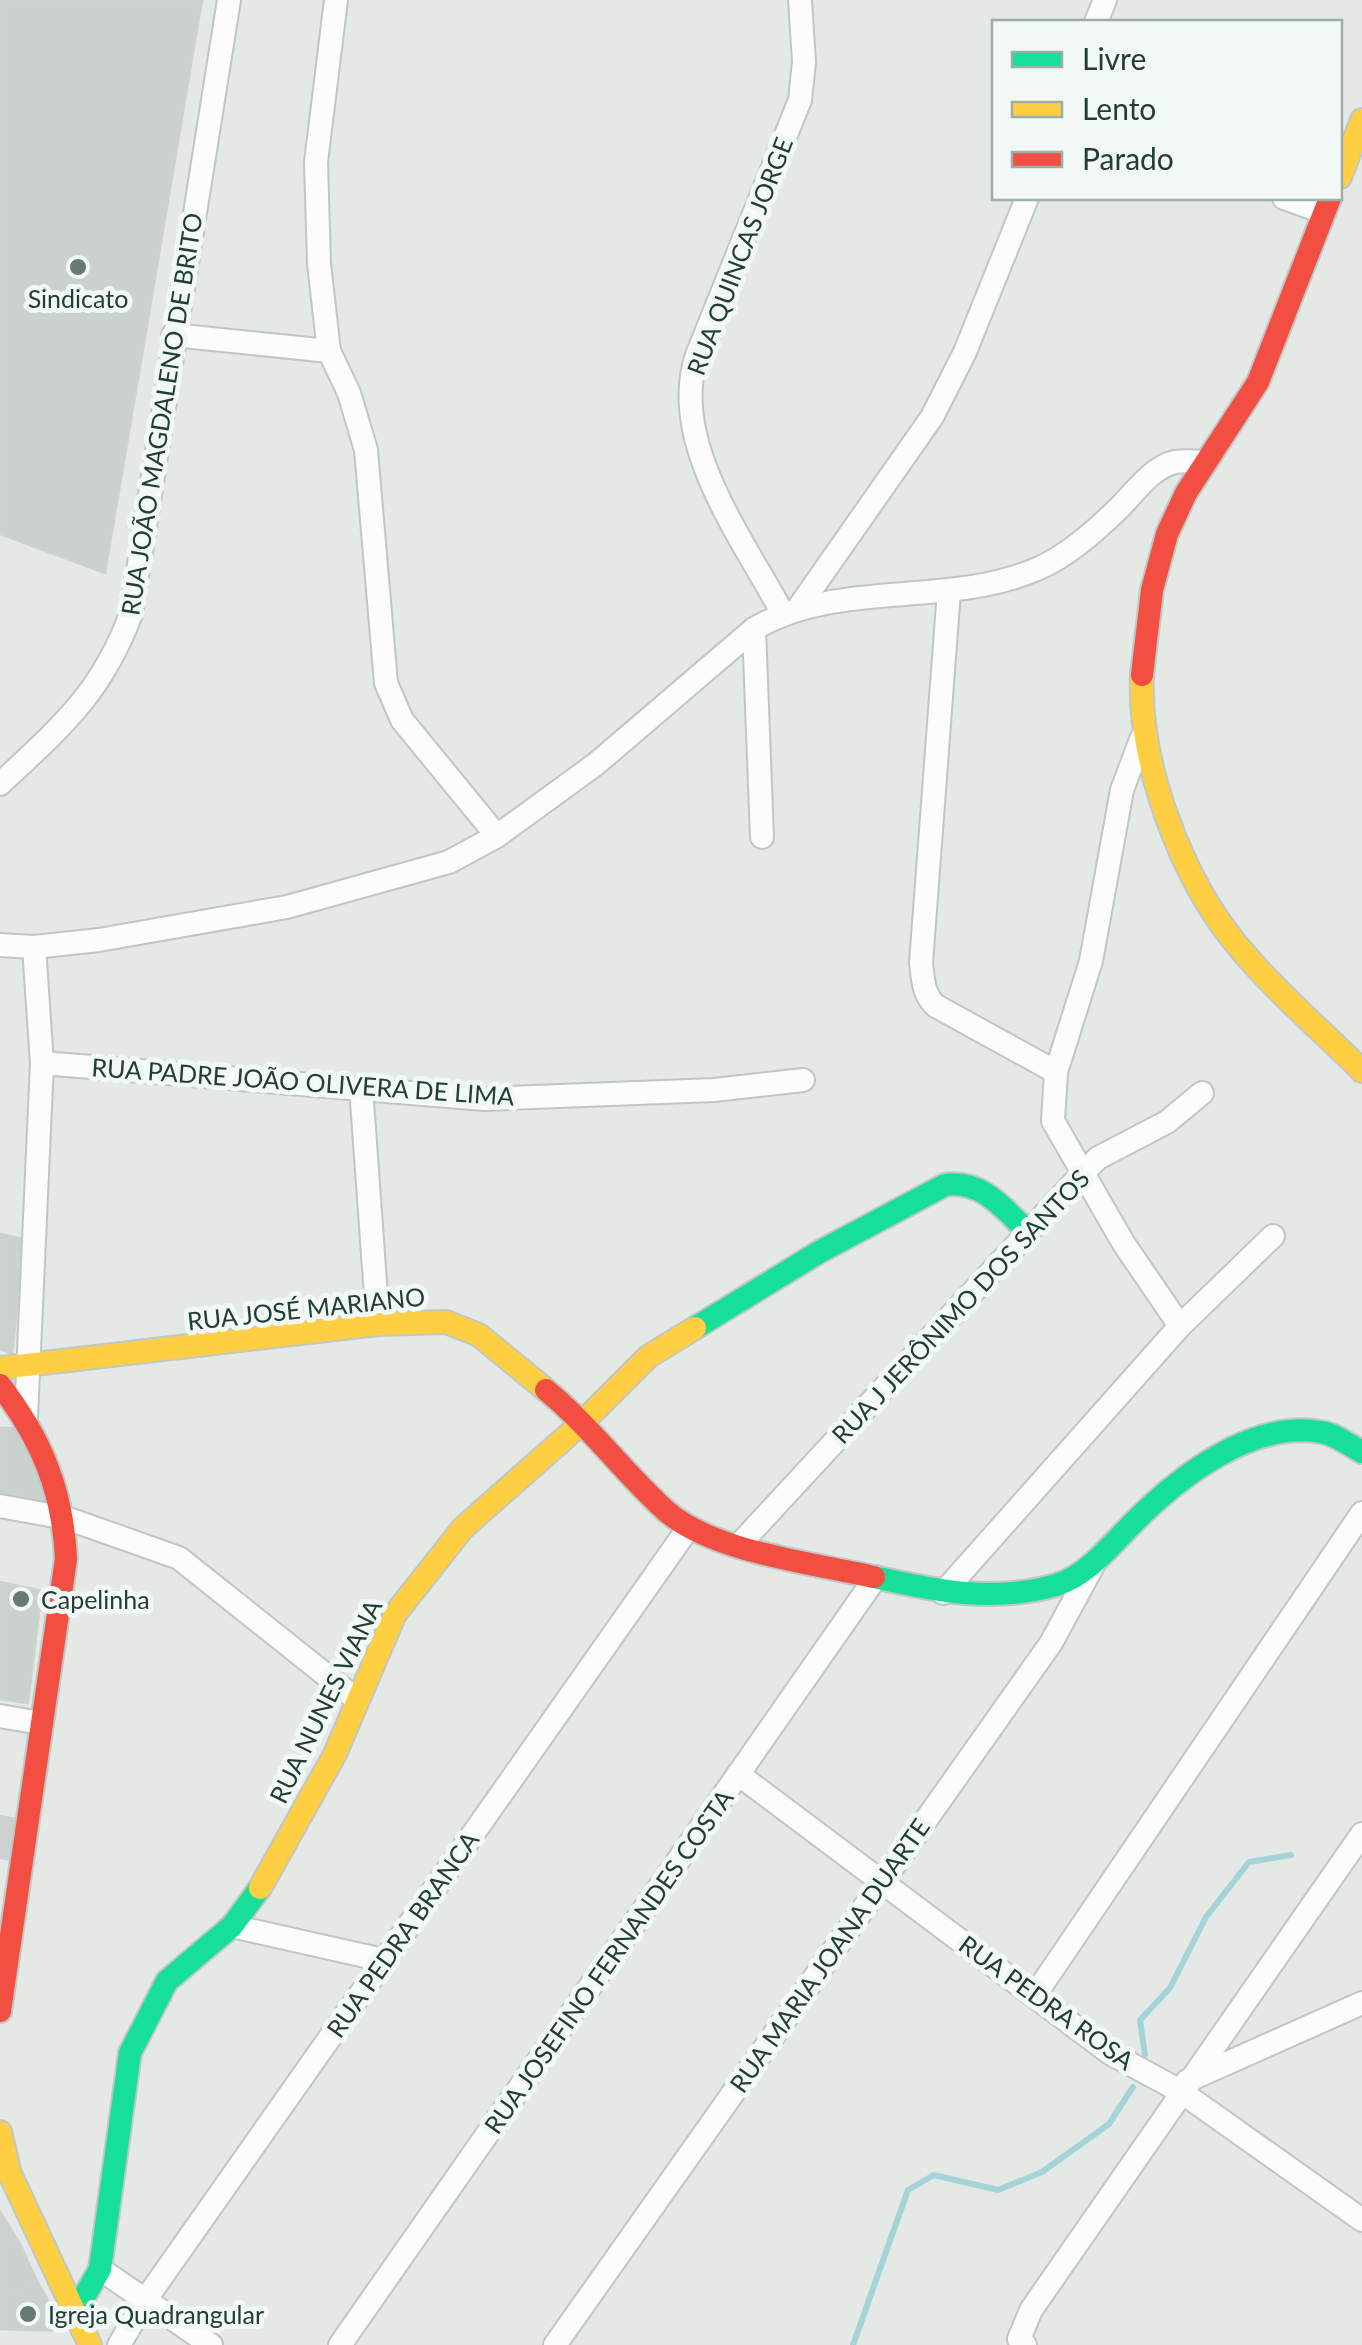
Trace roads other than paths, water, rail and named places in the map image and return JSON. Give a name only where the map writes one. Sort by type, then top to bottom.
[{"type":"street","name":"RUA JOÃO MAGDALENO DE BRITO","points":[[0,784],[73,715],[113,660],[130,614],[229,0]]},
{"type":"street","points":[[336,0],[316,162],[319,264],[329,351],[349,393],[366,450],[386,683],[402,720],[497,836]]},
{"type":"street","name":"RUA QUINCAS JORGE","points":[[790,610],[696,446],[687,398],[697,354],[800,100],[804,62],[800,0]]},
{"type":"street","points":[[1349,168],[1362,120]]},
{"type":"street","points":[[790,610],[932,417],[966,352],[1026,200]]},
{"type":"street","points":[[1180,1326],[1082,1174],[1053,1121],[1056,1072],[1090,960],[1122,790],[1142,737],[1147,636],[1158,562],[1177,508],[1236,423],[1256,384],[1327,205],[1296,200]]},
{"type":"street","points":[[173,336],[329,351]]},
{"type":"street","points":[[0,944],[34,947],[100,940],[304,903],[449,862],[497,836],[596,764],[754,630],[790,610],[949,591],[1039,568],[1115,512],[1152,474],[1175,462],[1206,462]]},
{"type":"street","points":[[949,591],[921,962],[924,986],[927,999],[936,1006],[1056,1072]]},
{"type":"street","points":[[754,630],[762,836]]},
{"type":"street","points":[[1142,737],[1192,874],[1218,919],[1244,953],[1362,1071]]},
{"type":"street","points":[[26,1417],[42,1063],[34,947]]},
{"type":"street","name":"RUA PADRE JOÃO OLIVERA DE LIMA","points":[[42,1063],[485,1099],[714,1090],[803,1080]]},
{"type":"street","points":[[361,1086],[378,1324]]},
{"type":"street","name":"RUA J JERÔNIMO DOS SANTOS","points":[[739,1545],[1098,1158],[1167,1122],[1202,1093]]},
{"type":"street","name":"RUA NUNES VIANA","points":[[76,2311],[100,2268],[130,2053],[167,1982],[232,1926],[257,1893],[335,1754],[396,1614],[423,1574],[463,1528],[584,1421],[650,1356],[821,1251],[944,1185],[956,1181],[984,1192],[1029,1233]]},
{"type":"street","points":[[943,1592],[1180,1326],[1273,1236]]},
{"type":"street","name":"RUA JOSÉ MARIANO","points":[[0,1368],[378,1324],[446,1322],[466,1328],[584,1421],[665,1510],[689,1527]]},
{"type":"street","points":[[0,1385],[26,1417],[54,1470],[66,1518],[66,1559],[0,2011]]},
{"type":"street","points":[[689,1527],[739,1545],[943,1592],[1026,1592],[1060,1584],[1096,1560],[1148,1508],[1224,1452],[1281,1430],[1324,1432],[1362,1452]]},
{"type":"street","points":[[0,1506],[66,1518],[178,1558],[356,1699]]},
{"type":"street","points":[[1036,1996],[1362,1513]]},
{"type":"street","name":"RUA PEDRA BRANCA","points":[[119,2345],[146,2300],[689,1527]]},
{"type":"street","name":"RUA MARIA JOANA DUARTE","points":[[555,2345],[1051,1643],[1096,1560]]},
{"type":"street","name":"RUA JOSEFINO FERNANDES COSTA","points":[[340,2345],[876,1577]]},
{"type":"street","points":[[0,1716],[42,1723]]},
{"type":"street","name":"RUA PEDRA ROSA","points":[[738,1774],[1110,2053],[1184,2086],[1362,2220]]},
{"type":"street","points":[[1025,2345],[1019,2338],[1030,2310],[1362,1834]]},
{"type":"street","points":[[232,1926],[384,1960]]},
{"type":"street","points":[[1184,2086],[1362,2003]]},
{"type":"street","points":[[0,2132],[10,2174],[90,2345]]},
{"type":"street","points":[[100,2268],[211,2345]]},
{"type":"waterway","points":[[1145,2055],[1140,2020],[1170,1988],[1206,1917],[1249,1862],[1291,1855]]},
{"type":"waterway","points":[[853,2345],[908,2190],[934,2175],[998,2190],[1042,2172],[1109,2124],[1133,2087]]},
{"type":"place","name":"Sindicato","points":[[78,267]]},
{"type":"place","name":"Capelinha","points":[[21,1599]]},
{"type":"place","name":"Igreja Quadrangular","points":[[28,2314]]}]
